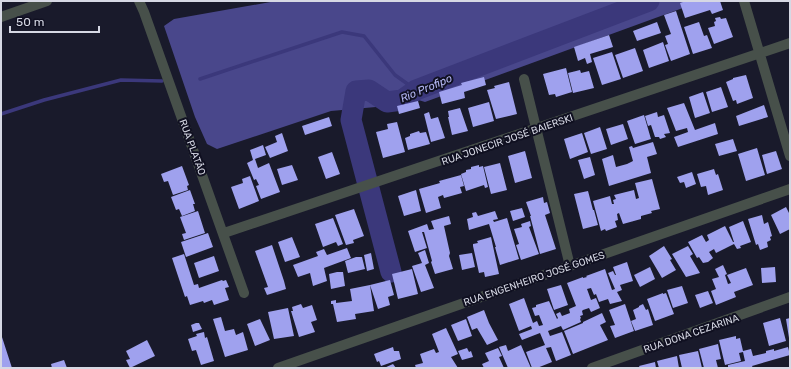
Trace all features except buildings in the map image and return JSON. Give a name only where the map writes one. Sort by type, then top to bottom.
[{"type":"street","points":[[1,17],[48,1]]},
{"type":"street","name":"RUA PLATÃO","points":[[138,1],[144,12],[224,233],[244,293]]},
{"type":"street","points":[[744,1],[790,156]]},
{"type":"street","name":"RUA JONECIR JOSÉ BAIERSKI","points":[[224,233],[350,192],[790,43]]},
{"type":"street","points":[[524,79],[570,266]]},
{"type":"street","name":"RUA ENGENHEIRO JOSÉ GOMES","points":[[278,368],[790,188]]},
{"type":"street","name":"RUA DONA CEZARINA","points":[[592,368],[790,297]]},
{"type":"shaded area","points":[[276,1],[702,1],[425,102],[392,92],[376,107],[331,111],[217,149],[207,144],[195,117],[164,26],[174,19]]},
{"type":"waterway","name":"Rio Profipo","points":[[391,272],[351,120],[356,91],[369,90],[387,102],[402,100],[416,90],[649,1]]},
{"type":"waterway","points":[[200,79],[342,32],[364,36],[395,75],[416,90]]},
{"type":"waterway","points":[[1,114],[44,100],[121,80],[162,81]]}]
